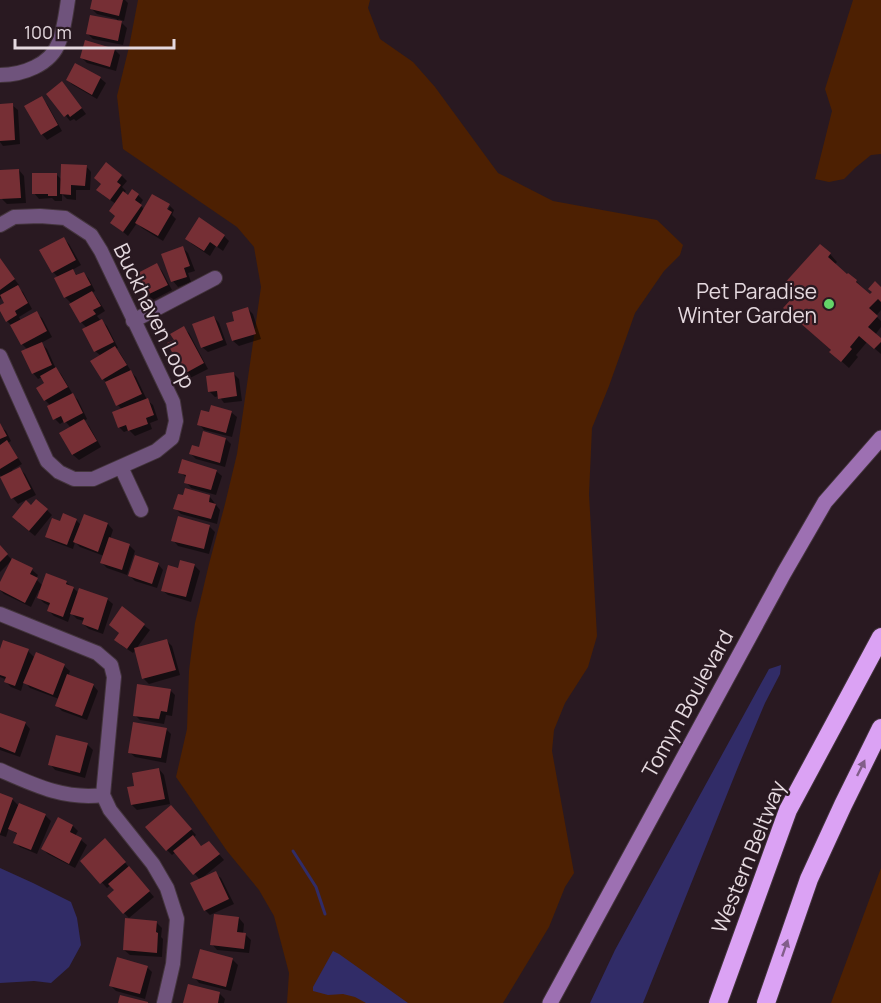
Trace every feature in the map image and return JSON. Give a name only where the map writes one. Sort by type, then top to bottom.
[{"type":"highway","name":"Western Beltway","points":[[718,1003],[788,810],[881,637]]},
{"type":"highway","points":[[766,1003],[809,879],[881,728]]},
{"type":"highway","points":[[710,1003],[788,810]]},
{"type":"street","points":[[0,75],[15,75],[44,63],[59,44],[68,0]]},
{"type":"street","name":"Buckhaven Loop","points":[[0,225],[14,217],[65,218],[91,235],[173,402],[176,421],[172,438],[156,451],[93,479],[74,479],[59,472],[47,461],[0,356]]},
{"type":"street","points":[[133,321],[215,278]]},
{"type":"street","name":"Tomyn Boulevard","points":[[550,1003],[778,583],[825,502],[881,438]]},
{"type":"street","points":[[121,467],[141,510]]},
{"type":"street","points":[[0,614],[97,653],[111,665],[114,677],[104,795],[110,810],[153,864],[167,888],[177,919],[173,964],[164,1003]]},
{"type":"street","points":[[0,770],[36,786],[64,795],[90,797],[104,795]]},
{"type":"shaded area","points":[[138,0],[370,0],[368,8],[380,39],[413,62],[435,87],[498,173],[553,201],[657,220],[683,245],[680,255],[664,271],[635,313],[592,428],[589,494],[597,636],[588,667],[565,703],[554,730],[552,751],[574,873],[565,887],[549,927],[503,1003],[287,1003],[289,973],[274,916],[259,890],[227,851],[176,777],[187,729],[189,671],[195,623],[237,454],[261,287],[254,247],[237,227],[123,149],[117,96]]},
{"type":"shaded area","points":[[853,0],[881,0],[881,154],[871,155],[844,179],[829,182],[815,179],[832,111],[825,89]]},
{"type":"shaded area","points":[[781,665],[780,674],[738,767],[643,1003],[590,1003],[615,950],[769,669]]},
{"type":"shaded area","points":[[0,868],[71,902],[77,918],[81,945],[69,967],[51,983],[34,981],[0,983]]},
{"type":"shaded area","points":[[881,868],[881,1003],[831,1003]]},
{"type":"shaded area","points":[[333,951],[408,1003],[366,1003],[343,994],[328,995],[313,991]]},
{"type":"building","points":[[92,0],[123,0],[119,16],[90,9]]},
{"type":"building","points":[[90,15],[122,21],[118,41],[86,34]]},
{"type":"building","points":[[85,40],[115,49],[110,67],[80,58]]},
{"type":"building","points":[[75,63],[101,77],[92,95],[66,80]]},
{"type":"building","points":[[62,81],[82,108],[70,117],[68,114],[64,117],[46,94]]},
{"type":"building","points":[[42,96],[58,125],[41,135],[24,106]]},
{"type":"building","points":[[13,103],[15,140],[0,141],[0,104]]},
{"type":"building","points":[[106,162],[122,175],[117,182],[121,185],[110,200],[96,190],[101,184],[94,178]]},
{"type":"building","points":[[61,164],[87,165],[85,186],[71,185],[71,195],[60,194]]},
{"type":"building","points":[[19,169],[21,198],[0,199],[0,170]]},
{"type":"building","points":[[32,173],[57,173],[57,196],[32,194]]},
{"type":"building","points":[[132,189],[139,194],[135,200],[142,205],[123,232],[110,223],[115,216],[109,211],[123,191],[128,195]]},
{"type":"building","points":[[152,194],[170,204],[167,209],[172,212],[158,236],[135,223]]},
{"type":"building","points":[[199,217],[225,235],[217,247],[210,242],[204,251],[185,239]]},
{"type":"building","points":[[64,237],[76,260],[52,273],[39,250]]},
{"type":"building","name":"Pet Paradise Winter Garden","points":[[820,244],[831,253],[828,257],[857,280],[856,282],[870,294],[872,292],[868,289],[875,281],[881,287],[881,302],[878,299],[869,308],[878,316],[868,327],[881,338],[881,342],[874,349],[859,336],[841,362],[829,352],[831,350],[783,308],[794,296],[782,286]]},
{"type":"building","points":[[183,246],[190,266],[184,268],[187,277],[171,282],[161,254]]},
{"type":"building","points":[[0,258],[15,279],[0,290]]},
{"type":"building","points":[[157,263],[168,285],[145,296],[134,275]]},
{"type":"building","points":[[73,269],[76,275],[84,272],[91,285],[64,298],[54,278]]},
{"type":"building","points":[[18,285],[28,303],[15,311],[17,315],[6,322],[0,311],[0,305],[4,303],[0,295]]},
{"type":"building","points":[[92,291],[101,306],[93,310],[96,314],[80,323],[69,304]]},
{"type":"building","points":[[248,307],[256,334],[232,341],[226,323],[234,321],[232,312]]},
{"type":"building","points":[[37,311],[47,331],[21,345],[10,325]]},
{"type":"building","points":[[214,316],[223,340],[201,348],[192,324]]},
{"type":"building","points":[[102,319],[114,342],[94,352],[82,329]]},
{"type":"building","points":[[184,326],[204,363],[184,374],[167,343],[174,340],[170,334]]},
{"type":"building","points":[[42,342],[52,365],[32,374],[21,351]]},
{"type":"building","points":[[115,346],[127,365],[102,380],[90,361]]},
{"type":"building","points":[[56,367],[68,387],[44,401],[36,388],[44,383],[40,376]]},
{"type":"building","points":[[131,370],[142,394],[116,406],[105,382]]},
{"type":"building","points":[[234,372],[237,396],[218,399],[217,391],[208,392],[206,376]]},
{"type":"building","points":[[73,393],[83,413],[64,423],[61,416],[53,420],[47,406]]},
{"type":"building","points":[[148,398],[154,415],[146,418],[148,424],[128,431],[126,425],[118,428],[112,412]]},
{"type":"building","points":[[211,405],[232,411],[226,433],[197,425],[201,410],[209,412]]},
{"type":"building","points":[[84,419],[97,441],[72,455],[59,433]]},
{"type":"building","points":[[0,423],[7,436],[0,439]]},
{"type":"building","points":[[203,431],[226,438],[220,463],[189,454],[192,445],[199,447]]},
{"type":"building","points":[[7,440],[18,458],[0,469],[0,445]]},
{"type":"building","points":[[182,459],[217,470],[211,490],[184,483],[186,475],[178,473]]},
{"type":"building","points":[[20,467],[31,489],[11,499],[0,477]]},
{"type":"building","points":[[185,488],[210,495],[209,502],[216,504],[211,519],[173,509],[178,494],[183,495]]},
{"type":"building","points":[[36,499],[48,509],[29,531],[12,517],[26,500],[31,505]]},
{"type":"building","points":[[63,513],[77,519],[67,545],[45,537],[52,518],[60,521]]},
{"type":"building","points":[[84,514],[108,523],[98,552],[73,542]]},
{"type":"building","points":[[178,516],[210,525],[204,549],[171,541]]},
{"type":"building","points":[[109,537],[130,544],[122,570],[100,563]]},
{"type":"building","points":[[0,545],[8,554],[0,562]]},
{"type":"building","points":[[135,555],[159,563],[152,584],[128,576]]},
{"type":"building","points":[[12,558],[33,568],[30,574],[38,578],[25,603],[0,590],[0,582]]},
{"type":"building","points":[[180,560],[195,564],[186,597],[161,591],[168,565],[178,568]]},
{"type":"building","points":[[46,573],[67,581],[66,584],[74,587],[63,617],[47,611],[50,603],[37,598]]},
{"type":"building","points":[[79,588],[108,598],[98,630],[82,624],[84,618],[70,614]]},
{"type":"building","points":[[122,606],[145,624],[127,649],[114,640],[119,633],[109,625]]},
{"type":"building","points":[[167,639],[176,670],[142,679],[134,648]]},
{"type":"building","points":[[3,640],[29,649],[15,686],[4,682],[6,677],[0,675],[0,649]]},
{"type":"building","points":[[36,652],[65,664],[53,695],[23,683]]},
{"type":"building","points":[[67,674],[94,684],[82,716],[55,706]]},
{"type":"building","points":[[137,684],[171,689],[167,712],[161,711],[159,719],[133,716]]},
{"type":"building","points":[[0,713],[26,722],[15,753],[0,747]]},
{"type":"building","points":[[133,722],[167,728],[161,758],[128,753]]},
{"type":"building","points":[[56,735],[88,743],[80,773],[48,765]]},
{"type":"building","points":[[159,768],[165,799],[131,805],[127,787],[134,786],[132,773]]},
{"type":"building","points":[[0,793],[13,798],[0,834]]},
{"type":"building","points":[[19,803],[46,814],[31,850],[13,843],[17,833],[8,829]]},
{"type":"building","points":[[171,805],[192,829],[166,851],[145,827]]},
{"type":"building","points":[[58,817],[73,825],[70,832],[82,838],[69,864],[41,849]]},
{"type":"building","points":[[193,835],[201,846],[209,841],[220,854],[193,875],[173,851]]},
{"type":"building","points":[[105,838],[126,862],[100,884],[80,861]]},
{"type":"building","points":[[129,866],[150,891],[123,914],[107,896],[114,890],[108,884]]},
{"type":"building","points":[[216,871],[229,899],[204,911],[190,883]]},
{"type":"building","points":[[214,914],[239,917],[237,932],[246,933],[244,949],[210,945]]},
{"type":"building","points":[[125,918],[157,921],[157,953],[123,950]]},
{"type":"building","points":[[200,949],[233,958],[226,987],[192,978]]},
{"type":"building","points":[[117,957],[148,966],[140,994],[109,986]]},
{"type":"building","points":[[188,984],[220,992],[218,1003],[183,1003]]},
{"type":"building","points":[[120,995],[148,1002],[148,1003],[118,1003]]},
{"type":"waterway","points":[[293,851],[316,887],[325,914]]},
{"type":"place","name":"Pet Paradise Winter Garden","points":[[829,304]]}]
